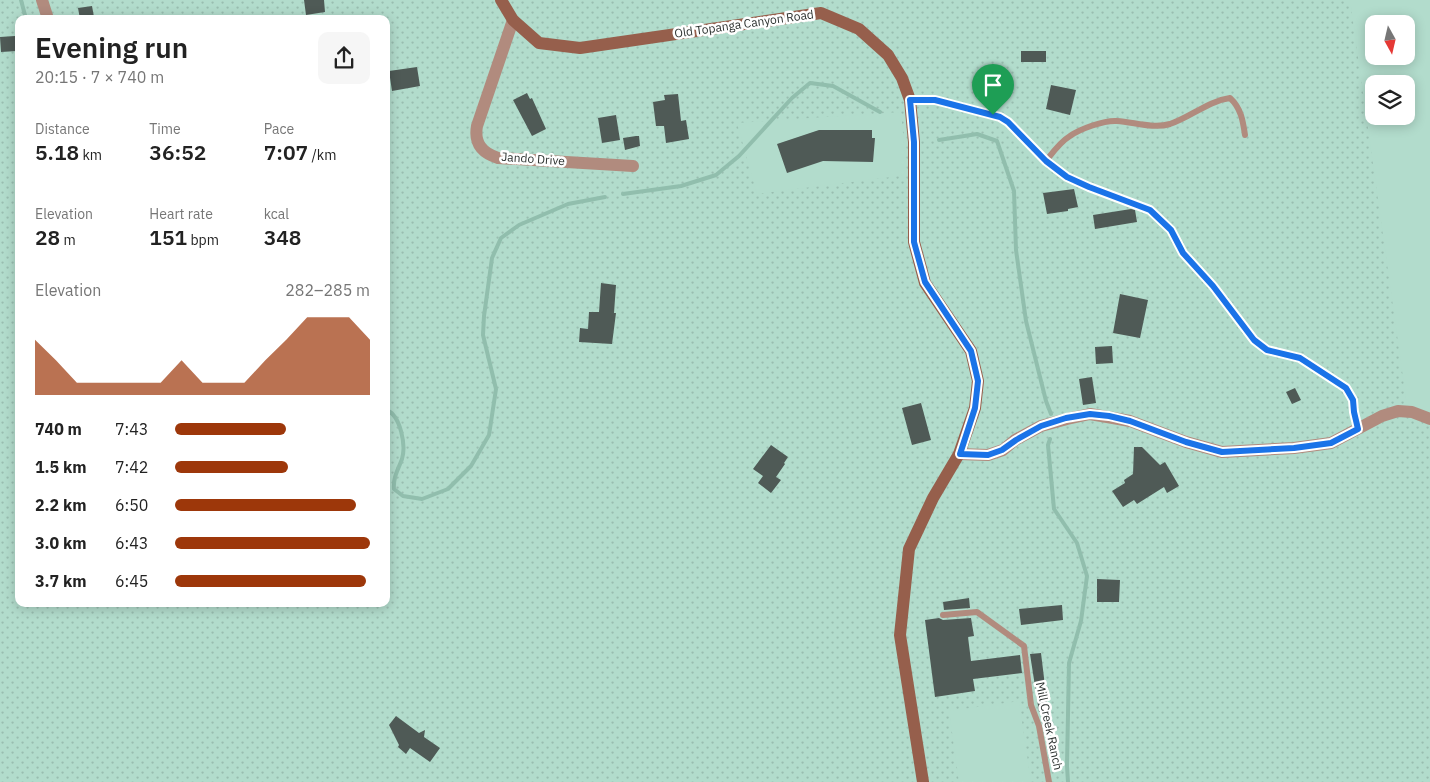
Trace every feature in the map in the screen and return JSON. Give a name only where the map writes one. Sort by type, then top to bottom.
[{"type":"main road","name":"Old Topanga Canyon Road","points":[[500,0],[512,20],[539,42],[580,48],[821,13],[859,29],[888,55],[902,78],[910,100],[914,142],[914,242],[925,282],[971,351],[978,381],[975,408],[960,454],[933,498],[910,549],[900,635],[923,782]]},
{"type":"street","points":[[42,0],[47,15]]},
{"type":"street","name":"Jando Drive","points":[[512,20],[477,126],[476,133],[479,147],[489,155],[498,158],[633,166]]},
{"type":"street","points":[[960,454],[988,455],[1002,450],[1041,426],[1066,418],[1090,414],[1130,421],[1186,442],[1222,452],[1294,448],[1331,443],[1382,416],[1398,411],[1412,412],[1430,419]]},
{"type":"lane","points":[[1046,161],[1059,145],[1071,135],[1099,123],[1114,120],[1162,126],[1219,100],[1230,98],[1235,102],[1242,117],[1245,135]]},
{"type":"lane","points":[[910,100],[935,100],[1000,117],[1008,122],[1046,161],[1067,177],[1150,210],[1171,230],[1183,253],[1213,286],[1254,340],[1267,350],[1300,358],[1346,388],[1353,400],[1358,429]]},
{"type":"lane","name":"Mill Creek Ranch","points":[[943,615],[977,612],[1024,646],[1031,705],[1039,726],[1049,782]]},
{"type":"green space","points":[[0,0],[1430,0],[1430,782],[0,782]]},
{"type":"green space","points":[[1350,0],[1430,0],[1430,417],[1407,406],[1368,125],[1415,125],[1415,75],[1365,75],[1365,107]]},
{"type":"green space","points":[[901,112],[907,175],[757,194],[737,123]]},
{"type":"green space","points":[[1019,701],[1031,782],[959,782],[949,711]]},
{"type":"building","points":[[304,0],[324,0],[325,12],[306,15]]},
{"type":"building","points":[[92,6],[94,15],[79,15],[78,8]]},
{"type":"building","points":[[15,36],[15,51],[1,52],[0,37]]},
{"type":"building","points":[[1021,51],[1046,51],[1046,62],[1021,62]]},
{"type":"building","points":[[417,67],[420,86],[392,91],[390,71]]},
{"type":"building","points":[[1051,85],[1076,90],[1070,115],[1046,109]]},
{"type":"building","points":[[527,93],[530,99],[532,98],[546,129],[532,136],[513,100]]},
{"type":"building","points":[[678,94],[681,121],[686,120],[689,139],[666,143],[664,126],[656,126],[653,102],[665,100],[664,95]]},
{"type":"building","points":[[616,115],[620,140],[602,143],[598,118]]},
{"type":"building","points":[[819,130],[872,130],[872,138],[875,138],[873,162],[823,161],[787,173],[777,144]]},
{"type":"building","points":[[639,136],[640,146],[625,150],[623,138]]},
{"type":"building","points":[[1074,189],[1078,207],[1068,209],[1068,211],[1047,214],[1043,193]]},
{"type":"building","points":[[1135,210],[1137,222],[1095,229],[1093,215]]},
{"type":"building","points":[[601,283],[616,285],[614,313],[616,313],[612,344],[579,342],[580,328],[588,329],[589,312],[599,312]]},
{"type":"building","points":[[1120,294],[1148,300],[1140,338],[1113,333]]},
{"type":"building","points":[[1112,346],[1113,363],[1096,364],[1095,347]]},
{"type":"building","points":[[1092,377],[1096,403],[1083,405],[1079,379]]},
{"type":"building","points":[[1295,388],[1301,400],[1292,404],[1286,392]]},
{"type":"building","points":[[921,403],[931,440],[912,445],[902,408]]},
{"type":"building","points":[[771,445],[788,457],[776,477],[781,480],[771,493],[758,483],[763,476],[753,469]]},
{"type":"building","points":[[1134,447],[1142,447],[1160,465],[1165,462],[1179,486],[1167,493],[1164,487],[1137,504],[1134,500],[1123,507],[1112,491],[1125,483],[1124,480],[1133,474]]},
{"type":"building","points":[[1097,579],[1120,580],[1119,602],[1097,602]]},
{"type":"building","points":[[969,598],[970,608],[944,610],[943,602]]},
{"type":"building","points":[[1062,605],[1063,620],[1021,625],[1019,609]]},
{"type":"building","points":[[939,618],[943,620],[971,618],[974,636],[968,637],[971,661],[1020,655],[1022,673],[973,679],[975,691],[935,697],[925,620]]},
{"type":"building","points":[[1041,653],[1048,711],[1039,712],[1030,654]]},
{"type":"building","points":[[396,716],[419,733],[425,730],[424,737],[440,748],[430,762],[410,748],[406,754],[398,747],[399,745],[389,725]]},
{"type":"waterway","points":[[21,0],[25,15]]},
{"type":"waterway","points":[[623,194],[681,186],[716,175],[739,156],[792,98],[810,83],[833,86],[880,112]]},
{"type":"waterway","points":[[939,140],[977,134],[997,141],[1014,191],[1016,250],[1026,321],[1051,414]]},
{"type":"waterway","points":[[390,412],[399,424],[403,439],[402,459],[395,477],[394,489],[403,496],[422,499],[448,489],[471,466],[489,435],[496,389],[483,335],[484,316],[492,258],[501,238],[519,225],[568,204],[605,197]]},
{"type":"waterway","points":[[1050,439],[1048,445],[1054,509],[1077,543],[1087,576],[1081,621],[1069,663],[1068,782]]},
{"type":"route","points":[[910,100],[935,100],[993,115],[1008,122],[1046,161],[1067,177],[1150,210],[1171,230],[1183,253],[1213,286],[1254,340],[1267,350],[1300,358],[1346,388],[1353,400],[1358,429],[1331,443],[1294,448],[1222,452],[1186,442],[1130,421],[1090,414],[1066,418],[1041,426],[1002,450],[988,455],[960,454],[975,408],[978,381],[971,351],[925,282],[914,242],[914,142],[910,100]]}]
